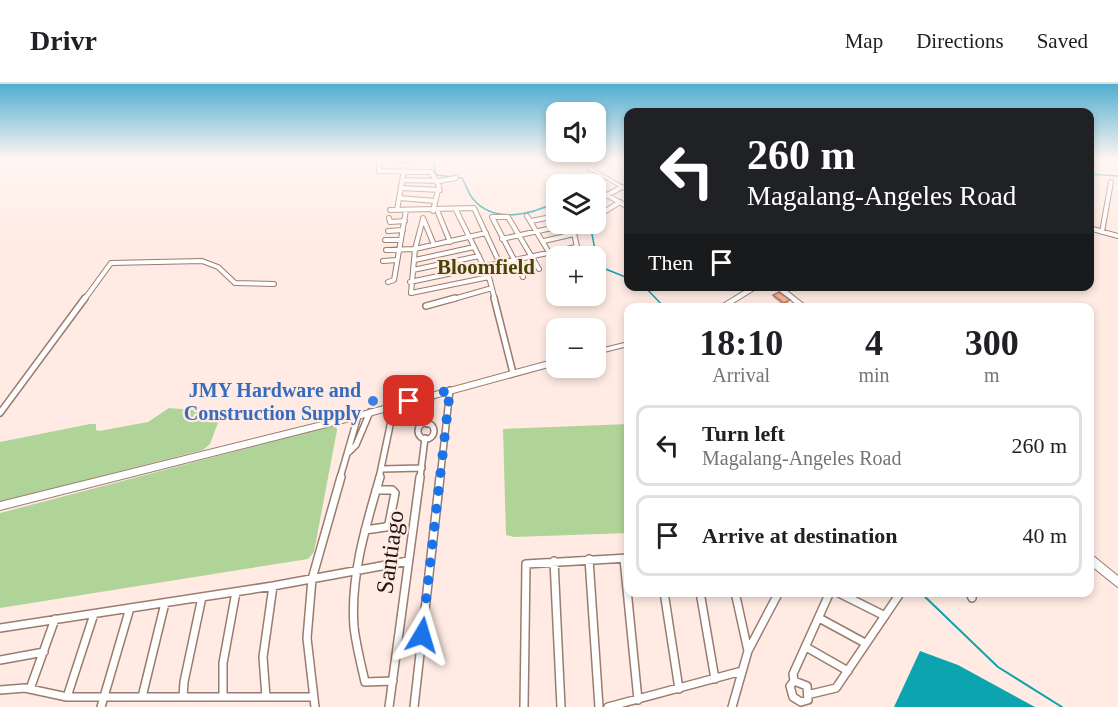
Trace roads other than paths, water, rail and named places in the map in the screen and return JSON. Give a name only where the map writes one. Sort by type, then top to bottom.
[{"type":"main road","points":[[728,303],[749,291]]},
{"type":"main road","points":[[783,291],[799,303]]},
{"type":"main road","points":[[606,350],[624,345]]},
{"type":"main road","points":[[0,506],[358,416],[546,365]]},
{"type":"main road","points":[[1094,562],[1118,582]]},
{"type":"street","points":[[397,210],[402,188]]},
{"type":"street","points":[[403,188],[440,190],[441,194],[435,201],[435,211],[450,242]]},
{"type":"street","points":[[606,195],[620,188]]},
{"type":"street","points":[[1102,232],[1110,188]]},
{"type":"street","points":[[606,195],[624,204]]},
{"type":"street","points":[[400,198],[435,201]]},
{"type":"street","points":[[606,211],[620,202]]},
{"type":"street","points":[[390,210],[435,211],[474,208],[500,264]]},
{"type":"street","points":[[388,282],[394,280],[406,210]]},
{"type":"street","points":[[423,210],[410,292],[489,277]]},
{"type":"street","points":[[456,210],[489,277],[513,373]]},
{"type":"street","points":[[527,216],[547,246]]},
{"type":"street","points":[[523,277],[492,217],[508,217],[539,268]]},
{"type":"street","points":[[389,218],[390,222],[405,221]]},
{"type":"street","points":[[531,221],[546,218]]},
{"type":"street","points":[[423,219],[434,245]]},
{"type":"street","points":[[502,239],[546,229]]},
{"type":"street","points":[[388,231],[403,230]]},
{"type":"street","points":[[1094,230],[1118,236]]},
{"type":"street","points":[[386,250],[415,249],[486,233]]},
{"type":"street","points":[[544,241],[574,234],[576,246]]},
{"type":"street","points":[[385,240],[400,240]]},
{"type":"street","points":[[415,260],[474,247]]},
{"type":"street","points":[[410,282],[546,253]]},
{"type":"street","points":[[413,270],[479,256]]},
{"type":"street","points":[[383,261],[397,260]]},
{"type":"street","points":[[0,413],[111,263],[202,261],[218,267],[235,283],[274,284]]},
{"type":"street","points":[[387,271],[395,271]]},
{"type":"street","points":[[426,306],[492,288]]},
{"type":"street","points":[[414,707],[450,390]]},
{"type":"street","name":"Santiago","points":[[427,424],[431,395]]},
{"type":"street","points":[[393,681],[365,682],[354,627],[357,572],[365,530],[382,469],[391,421],[398,404]]},
{"type":"street","points":[[349,452],[356,444],[370,412]]},
{"type":"street","points":[[315,707],[307,638],[312,579],[358,416]]},
{"type":"street","name":"Santiago","points":[[427,424],[434,427],[434,432],[425,438],[418,434],[417,429],[427,424]]},
{"type":"street","points":[[355,427],[364,427]]},
{"type":"street","name":"Santiago","points":[[389,707],[425,438]]},
{"type":"street","points":[[382,469],[422,468]]},
{"type":"street","points":[[365,530],[386,527],[389,524],[395,493],[392,490],[376,490]]},
{"type":"street","points":[[524,707],[524,567],[530,562],[624,559]]},
{"type":"street","points":[[590,560],[599,707]]},
{"type":"street","points":[[0,628],[273,586],[408,561]]},
{"type":"street","points":[[554,561],[561,707]]},
{"type":"street","points":[[266,697],[262,657],[273,586]]},
{"type":"street","points":[[223,697],[223,663],[236,592]]},
{"type":"street","points":[[183,697],[184,682],[202,597]]},
{"type":"street","points":[[629,597],[638,700]]},
{"type":"street","points":[[665,597],[680,689]]},
{"type":"street","points":[[701,597],[715,679]]},
{"type":"street","points":[[736,597],[748,651]]},
{"type":"street","points":[[732,707],[748,651],[776,597]]},
{"type":"street","points":[[828,597],[793,674],[794,681],[790,686],[793,704],[808,700],[811,694],[836,688],[898,597]]},
{"type":"street","points":[[847,597],[885,615]]},
{"type":"street","points":[[142,697],[165,603]]},
{"type":"street","points":[[101,707],[130,608]]},
{"type":"street","points":[[67,697],[94,614]]},
{"type":"street","points":[[819,618],[866,643]]},
{"type":"street","points":[[30,689],[55,620]]},
{"type":"street","points":[[806,647],[848,671]]},
{"type":"street","points":[[0,660],[44,652]]},
{"type":"street","points":[[608,707],[742,671]]},
{"type":"street","points":[[794,681],[801,681],[811,694]]},
{"type":"street","points":[[0,690],[30,689],[67,697],[313,697]]},
{"type":"water","points":[[920,651],[958,665],[1035,707],[894,707]]},
{"type":"waterway","points":[[467,188],[473,199],[491,212],[513,215],[546,207]]},
{"type":"waterway","points":[[592,234],[598,266],[624,276]]},
{"type":"waterway","points":[[649,291],[660,303]]},
{"type":"waterway","points":[[925,597],[998,667],[1062,707]]},
{"type":"place","name":"JMY Hardware and Construction Supply","points":[[373,401]]},
{"type":"district","name":"Bloomfield","points":[[486,267]]}]
